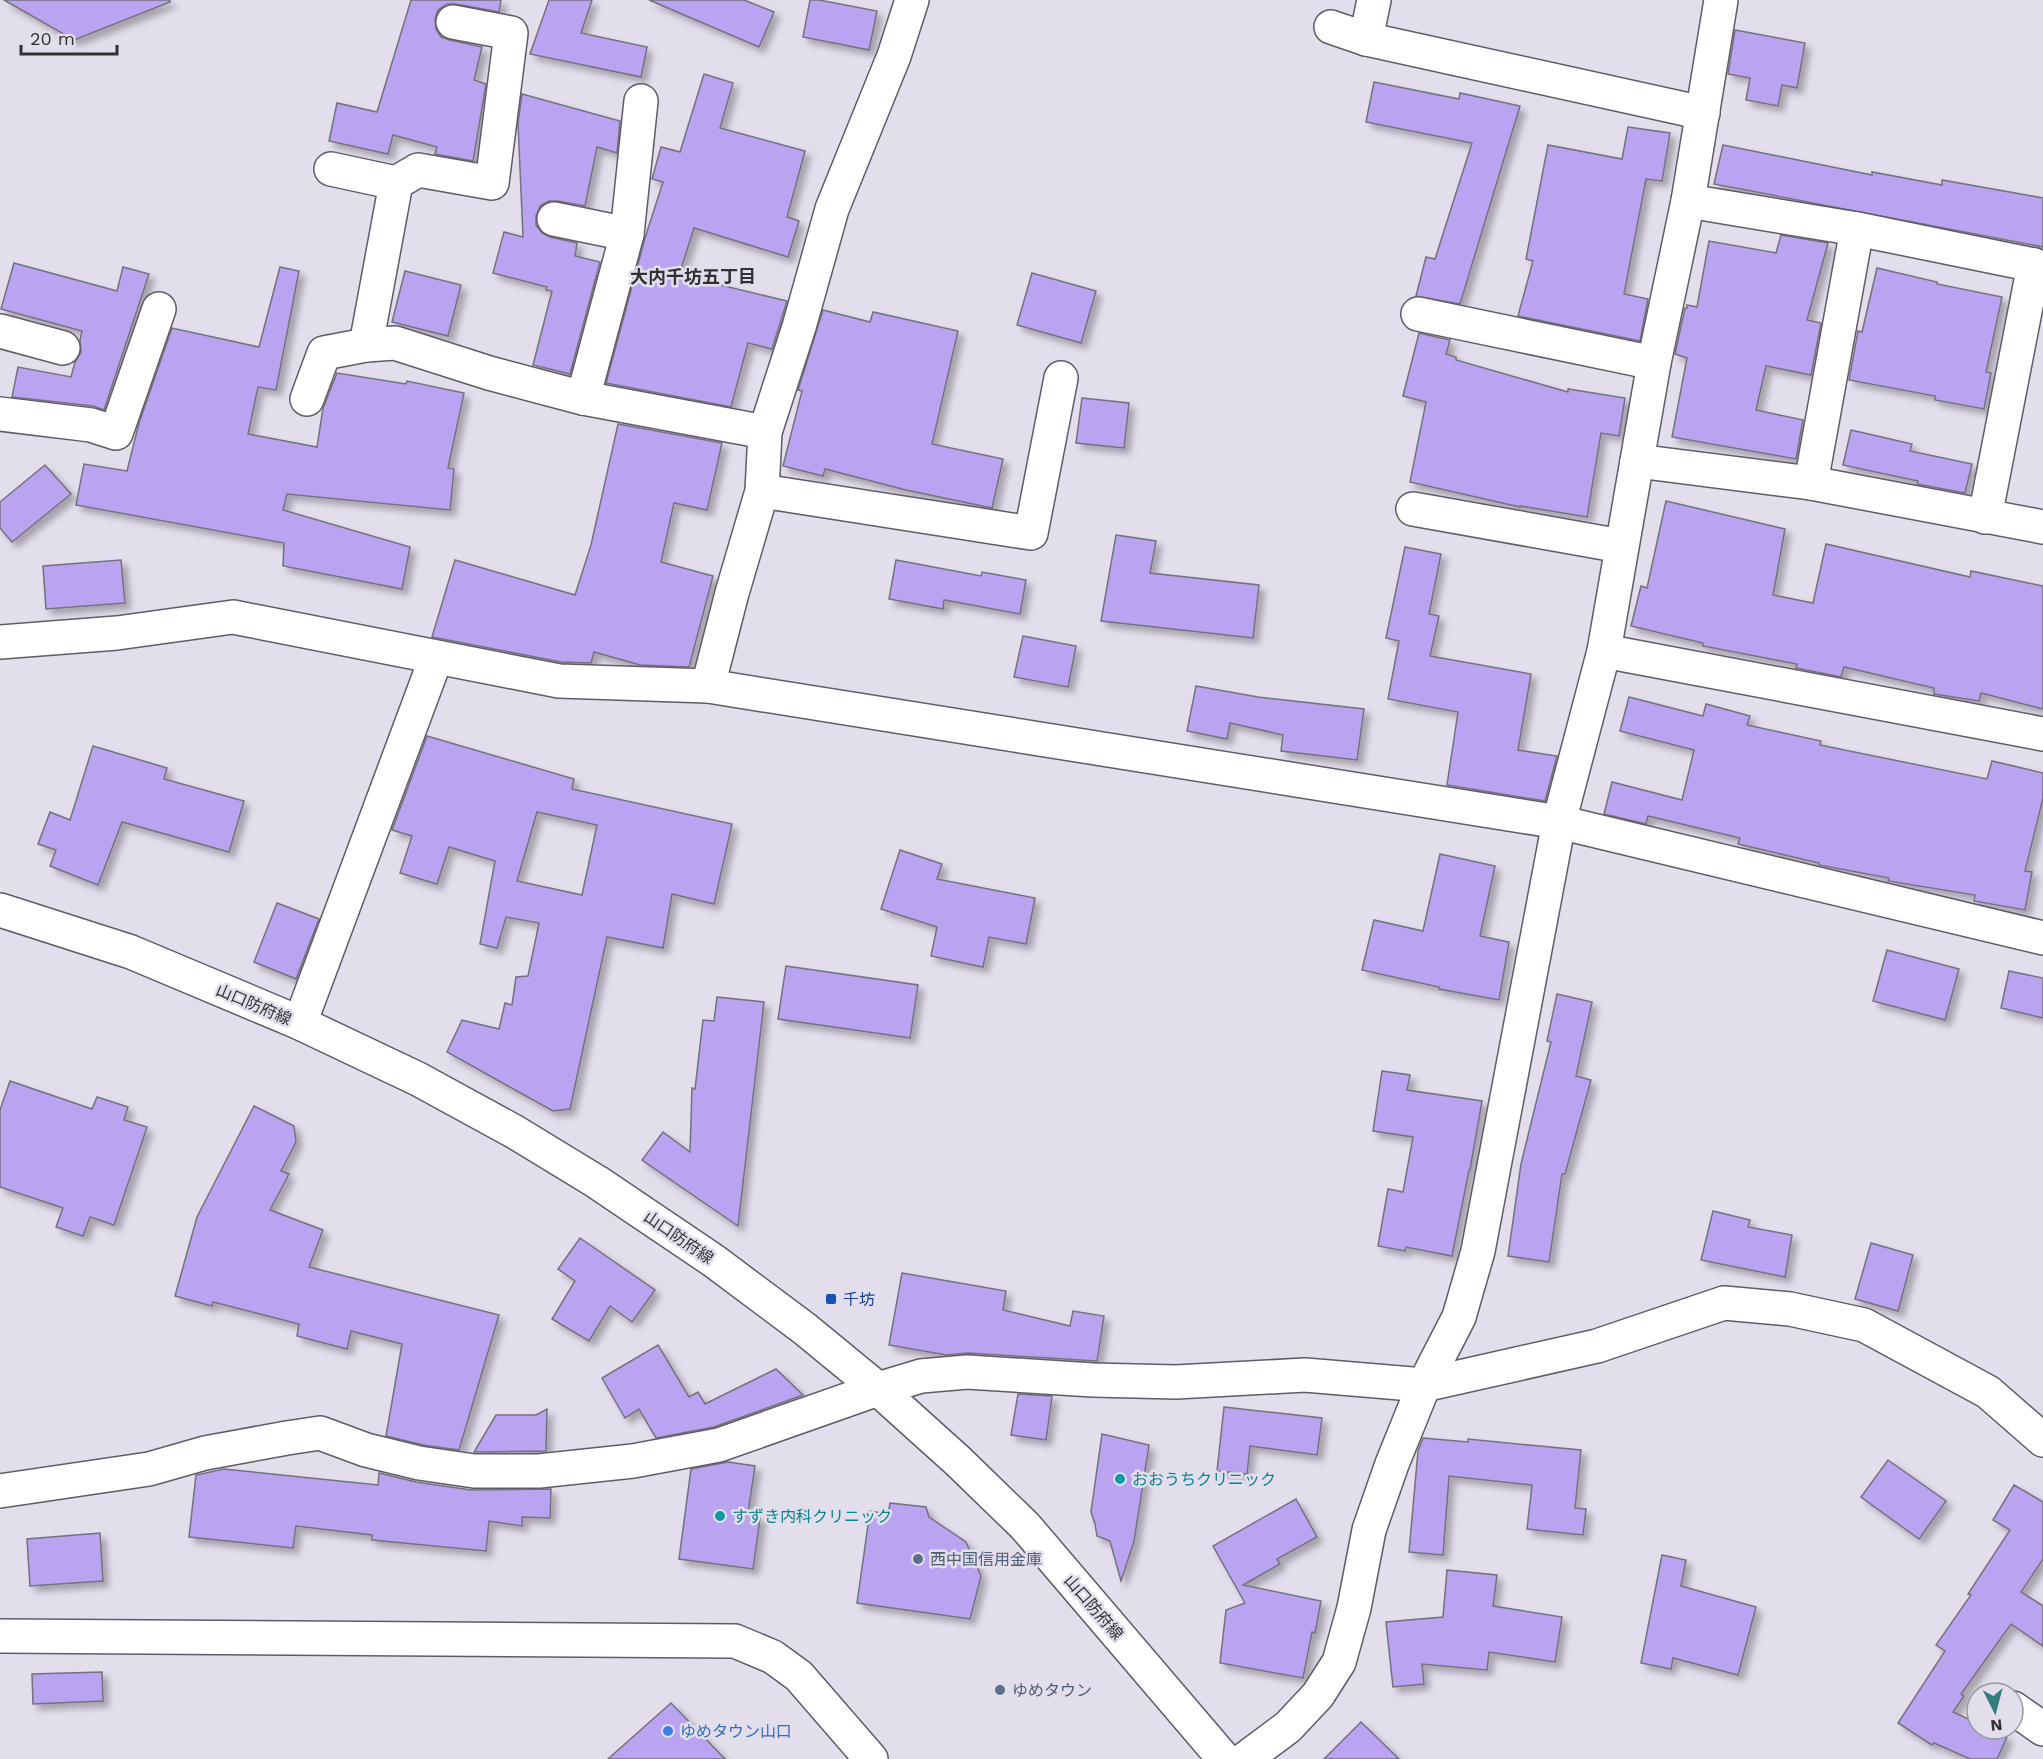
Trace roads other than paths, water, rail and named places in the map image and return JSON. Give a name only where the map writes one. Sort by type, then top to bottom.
[{"type":"street","points":[[708,686],[762,491],[765,432],[799,327],[832,209],[894,56],[912,0]]},
{"type":"street","points":[[1366,39],[1374,0]]},
{"type":"street","points":[[1245,1759],[1288,1727],[1318,1695],[1339,1662],[1354,1608],[1369,1530],[1392,1464],[1424,1385],[1459,1317],[1478,1251],[1559,822],[1604,651],[1654,363],[1689,201],[1721,0]]},
{"type":"street","points":[[332,169],[396,183],[418,170],[492,183],[511,33],[453,22]]},
{"type":"street","points":[[1331,27],[1366,39],[1703,113]]},
{"type":"street","points":[[583,398],[627,234],[641,101]]},
{"type":"street","points":[[366,345],[396,183]]},
{"type":"street","points":[[1689,201],[1857,229],[2038,267],[1984,517]]},
{"type":"street","points":[[554,219],[627,234]]},
{"type":"street","points":[[1811,483],[1857,229]]},
{"type":"street","points":[[0,414],[91,425],[116,432],[159,309]]},
{"type":"street","points":[[1418,314],[1654,363]]},
{"type":"street","points":[[0,331],[63,348]]},
{"type":"street","points":[[307,399],[324,353],[395,342],[489,374],[583,398],[765,432]]},
{"type":"street","points":[[762,491],[1031,533],[1061,378]]},
{"type":"street","points":[[1637,461],[1811,483],[2043,527]]},
{"type":"street","points":[[1413,509],[1621,546]]},
{"type":"street","points":[[0,642],[117,633],[233,617],[559,681],[708,686],[1559,822],[2043,936]]},
{"type":"street","points":[[1604,651],[2043,734]]},
{"type":"street","points":[[300,1023],[436,658]]},
{"type":"street","name":"山口防府線","points":[[0,910],[131,952],[300,1023],[418,1079],[515,1132],[597,1182],[714,1261],[805,1329],[878,1389],[958,1461],[1025,1526],[1224,1759]]},
{"type":"street","points":[[0,1491],[149,1469],[205,1453],[320,1433],[366,1450],[419,1463],[474,1471],[539,1471],[633,1461],[719,1445],[921,1376],[968,1372],[1093,1380],[1176,1382],[1305,1375],[1424,1385],[1597,1346],[1724,1303],[1790,1308],[1864,1325],[1988,1392],[2043,1440]]},
{"type":"street","points":[[0,1636],[735,1641],[772,1657],[799,1676],[871,1759]]},
{"type":"street","points":[[2025,1716],[2043,1729]]},
{"type":"place","name":"千坊","points":[[831,1299]]},
{"type":"place","name":"おおうちクリニック","points":[[1120,1479]]},
{"type":"place","name":"すずき内科クリニック","points":[[720,1516]]},
{"type":"place","name":"西中国信用金庫","points":[[918,1559]]},
{"type":"place","name":"ゆめタウン","points":[[1000,1690]]},
{"type":"place","name":"ゆめタウン山口","points":[[668,1731]]},
{"type":"district","name":"大内千坊五丁目","points":[[693,277]]}]
